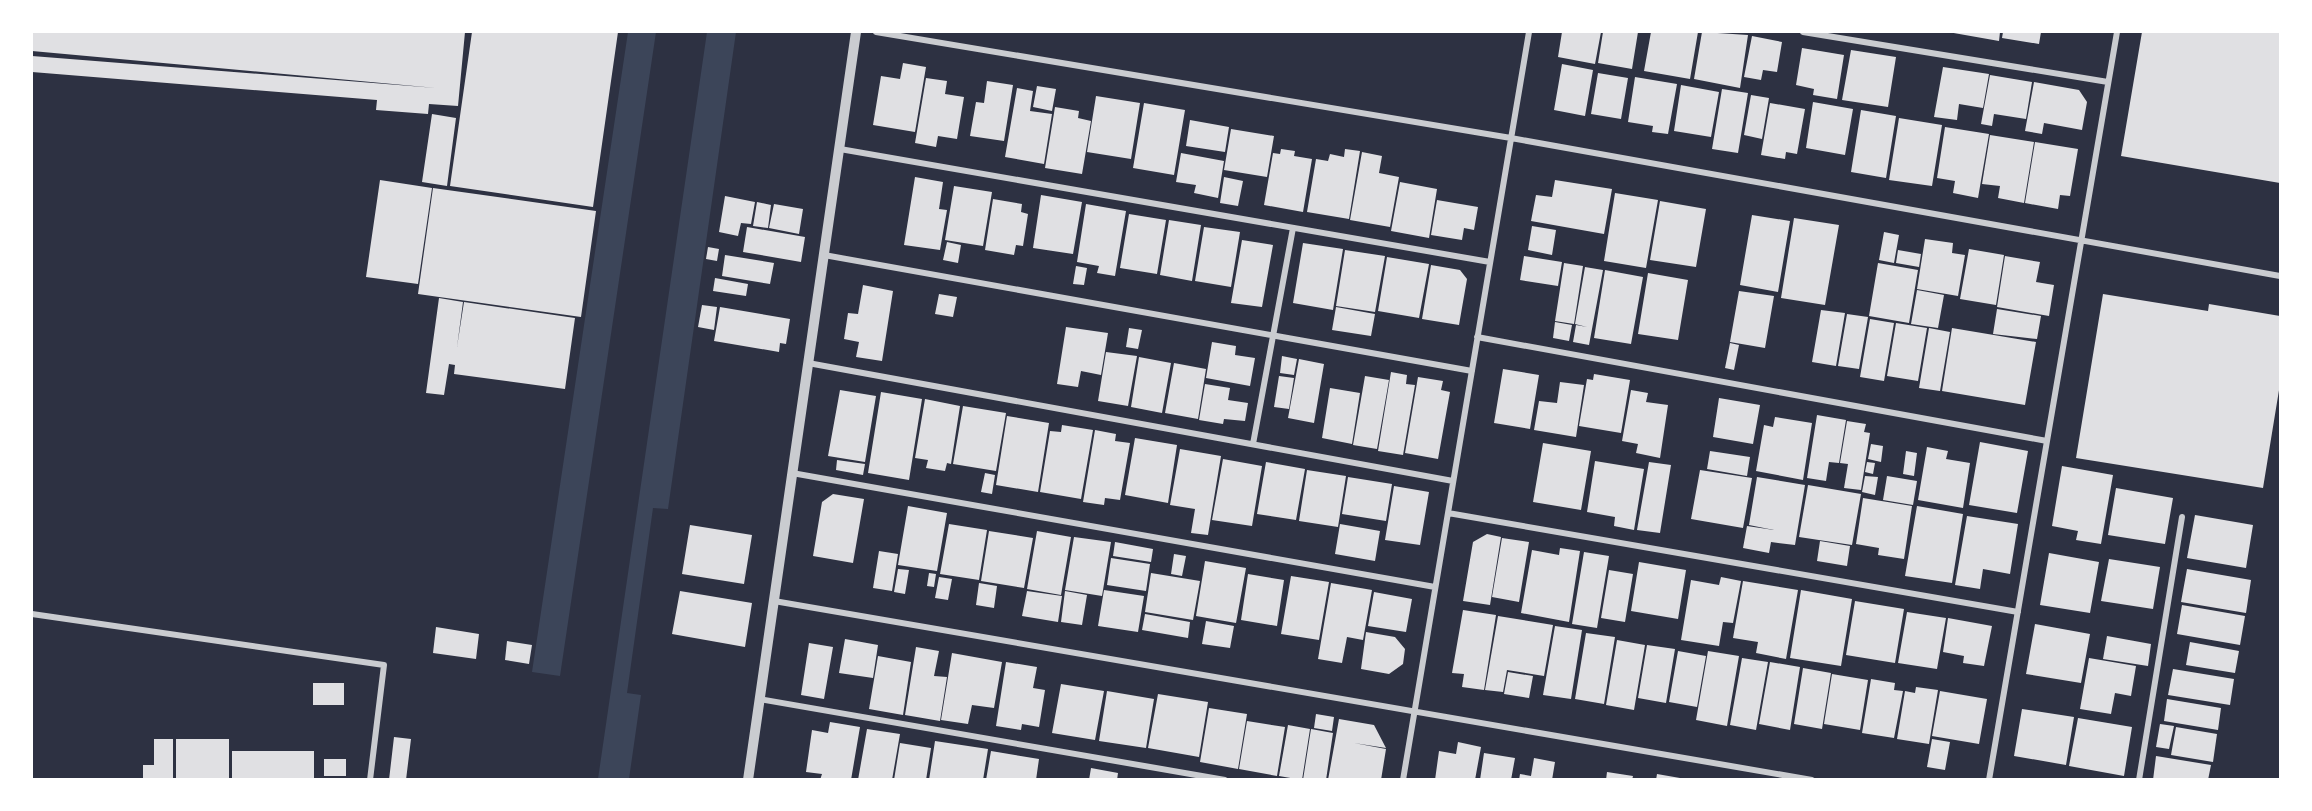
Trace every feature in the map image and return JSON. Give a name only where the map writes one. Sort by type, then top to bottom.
[{"type":"street","points":[[748,780],[856,32]]},
{"type":"street","points":[[876,32],[1511,138],[2280,276]]},
{"type":"street","points":[[1402,780],[1529,32]]},
{"type":"street","points":[[1803,32],[2108,82]]},
{"type":"street","points":[[1989,780],[2117,32]]},
{"type":"street","points":[[840,149],[1490,262]]},
{"type":"street","points":[[1253,444],[1293,228]]},
{"type":"street","points":[[824,255],[1472,371]]},
{"type":"street","points":[[1477,337],[2047,441]]},
{"type":"street","points":[[808,363],[1453,481]]},
{"type":"street","points":[[792,473],[1435,587]]},
{"type":"street","points":[[1448,513],[2018,612]]},
{"type":"street","points":[[2139,780],[2182,517]]},
{"type":"street","points":[[774,601],[1812,780]]},
{"type":"street","points":[[32,614],[384,665],[370,780]]},
{"type":"street","points":[[759,699],[1225,780]]},
{"type":"shaded area","points":[[628,32],[656,32],[560,676],[532,672]]},
{"type":"shaded area","points":[[707,32],[736,32],[668,509],[653,508],[627,693],[641,695],[629,779],[598,779]]},
{"type":"building","points":[[32,32],[465,32],[458,106],[429,104],[428,114],[376,110],[377,100],[32,72],[32,56],[436,88],[32,51]]},
{"type":"building","points":[[472,32],[618,32],[593,207],[450,186]]},
{"type":"building","points":[[1562,32],[1601,32],[1595,64],[1558,57]]},
{"type":"building","points":[[1603,32],[1638,32],[1632,69],[1598,63]]},
{"type":"building","points":[[1651,32],[1698,32],[1690,79],[1644,71]]},
{"type":"building","points":[[1702,32],[1748,35],[1740,88],[1694,79]]},
{"type":"building","points":[[1948,32],[2000,32],[1999,41]]},
{"type":"building","points":[[2003,32],[2041,32],[2039,44],[2002,38]]},
{"type":"building","points":[[2142,32],[2280,32],[2280,183],[2121,156]]},
{"type":"building","points":[[1752,36],[1782,42],[1777,72],[1763,70],[1761,80],[1744,77]]},
{"type":"building","points":[[1802,48],[1844,55],[1837,99],[1813,95],[1814,89],[1796,85]]},
{"type":"building","points":[[1851,50],[1896,57],[1888,107],[1842,100]]},
{"type":"building","points":[[903,63],[926,67],[915,132],[873,125],[881,76],[900,79]]},
{"type":"building","points":[[1562,64],[1593,70],[1585,116],[1554,110]]},
{"type":"building","points":[[1943,67],[1989,74],[1983,108],[1959,104],[1957,120],[1934,117]]},
{"type":"building","points":[[1598,73],[1628,78],[1621,119],[1591,114]]},
{"type":"building","points":[[1990,75],[2032,82],[2026,119],[1994,114],[1992,126],[1981,124]]},
{"type":"building","points":[[1635,77],[1677,84],[1668,134],[1652,132],[1653,126],[1628,122]]},
{"type":"building","points":[[926,78],[947,81],[945,94],[964,97],[957,139],[938,136],[936,147],[915,143]]},
{"type":"building","points":[[987,81],[1013,85],[1004,141],[970,136],[976,102],[984,103]]},
{"type":"building","points":[[2034,82],[2079,90],[2087,102],[2082,130],[2044,123],[2042,134],[2025,131]]},
{"type":"building","points":[[1681,85],[1719,92],[1711,137],[1674,131]]},
{"type":"building","points":[[1037,86],[1056,89],[1052,111],[1033,107]]},
{"type":"building","points":[[1017,88],[1033,91],[1030,111],[1052,114],[1044,164],[1005,157]]},
{"type":"building","points":[[1722,89],[1748,93],[1738,153],[1712,149]]},
{"type":"building","points":[[1751,95],[1769,98],[1762,139],[1744,135]]},
{"type":"building","points":[[1096,96],[1140,103],[1131,159],[1087,152]]},
{"type":"building","points":[[1813,102],[1853,109],[1845,155],[1806,148]]},
{"type":"building","points":[[1144,103],[1185,110],[1174,175],[1133,168]]},
{"type":"building","points":[[1770,103],[1805,109],[1797,154],[1786,152],[1785,159],[1761,155]]},
{"type":"building","points":[[1055,107],[1079,111],[1078,118],[1091,121],[1082,174],[1045,168]]},
{"type":"building","points":[[1861,110],[1896,116],[1886,178],[1851,172]]},
{"type":"building","points":[[432,114],[456,118],[447,186],[422,182]]},
{"type":"building","points":[[1899,118],[1942,125],[1932,186],[1889,180]]},
{"type":"building","points":[[1190,120],[1229,127],[1225,152],[1186,146]]},
{"type":"building","points":[[1945,127],[1989,134],[1978,198],[1953,193],[1955,181],[1937,178]]},
{"type":"building","points":[[1231,129],[1274,136],[1267,177],[1224,170]]},
{"type":"building","points":[[1990,135],[2034,142],[2024,203],[1998,198],[2000,186],[1982,184]]},
{"type":"building","points":[[2035,142],[2078,149],[2070,196],[2060,195],[2058,209],[2025,203]]},
{"type":"building","points":[[1281,149],[1295,151],[1294,156],[1312,159],[1303,212],[1264,205],[1273,153],[1280,154]]},
{"type":"building","points":[[1345,149],[1360,151],[1349,219],[1307,212],[1316,159],[1328,161],[1330,154],[1344,157]]},
{"type":"building","points":[[1362,152],[1382,156],[1379,173],[1399,177],[1390,227],[1350,220]]},
{"type":"building","points":[[1181,153],[1224,161],[1218,198],[1194,193],[1196,185],[1176,182]]},
{"type":"building","points":[[915,177],[943,182],[939,209],[947,210],[940,250],[904,245]]},
{"type":"building","points":[[1224,177],[1243,181],[1238,206],[1220,203]]},
{"type":"building","points":[[380,180],[432,188],[418,284],[366,277]]},
{"type":"building","points":[[1555,180],[1612,189],[1604,234],[1531,221],[1536,195],[1552,197]]},
{"type":"building","points":[[1400,182],[1437,189],[1429,238],[1391,231]]},
{"type":"building","points":[[954,186],[992,192],[983,246],[945,240]]},
{"type":"building","points":[[433,188],[596,211],[581,317],[418,294]]},
{"type":"building","points":[[1615,193],[1658,200],[1646,268],[1604,261]]},
{"type":"building","points":[[1041,195],[1082,202],[1073,254],[1033,248]]},
{"type":"building","points":[[725,196],[755,202],[751,224],[741,223],[738,236],[719,232]]},
{"type":"building","points":[[993,199],[1022,204],[1021,212],[1028,214],[1023,246],[1016,245],[1014,255],[985,250]]},
{"type":"building","points":[[1437,200],[1478,207],[1474,230],[1464,228],[1462,240],[1431,235]]},
{"type":"building","points":[[1660,201],[1706,209],[1696,267],[1650,260]]},
{"type":"building","points":[[757,202],[771,205],[768,228],[753,226]]},
{"type":"building","points":[[774,204],[803,209],[799,234],[769,228]]},
{"type":"building","points":[[1086,204],[1126,211],[1115,276],[1097,273],[1099,266],[1077,262]]},
{"type":"building","points":[[1129,214],[1166,220],[1157,274],[1120,268]]},
{"type":"building","points":[[1752,215],[1790,221],[1778,292],[1740,285]]},
{"type":"building","points":[[1794,218],[1839,225],[1825,305],[1781,298]]},
{"type":"building","points":[[1169,220],[1201,225],[1192,281],[1160,275]]},
{"type":"building","points":[[1532,226],[1556,230],[1552,255],[1528,250]]},
{"type":"building","points":[[747,227],[805,237],[801,262],[743,252]]},
{"type":"building","points":[[1204,227],[1240,232],[1231,287],[1195,281]]},
{"type":"building","points":[[1884,232],[1899,235],[1894,263],[1879,260]]},
{"type":"building","points":[[1925,239],[1953,243],[1952,253],[1965,255],[1958,296],[1917,289]]},
{"type":"building","points":[[1242,240],[1273,245],[1262,307],[1231,303]]},
{"type":"building","points":[[947,242],[961,245],[958,263],[943,260]]},
{"type":"building","points":[[1303,243],[1343,249],[1333,310],[1293,303]]},
{"type":"building","points":[[708,247],[719,249],[717,261],[706,259]]},
{"type":"building","points":[[1969,249],[2004,255],[1996,305],[1960,299]]},
{"type":"building","points":[[1345,250],[1385,256],[1375,312],[1336,306]]},
{"type":"building","points":[[1898,250],[1921,254],[1919,267],[1896,263]]},
{"type":"building","points":[[725,255],[774,263],[770,284],[722,276]]},
{"type":"building","points":[[1524,256],[1562,262],[1558,286],[1520,280]]},
{"type":"building","points":[[2005,256],[2040,262],[2036,282],[2054,285],[2049,316],[1997,307]]},
{"type":"building","points":[[1387,257],[1429,264],[1419,318],[1378,311]]},
{"type":"building","points":[[1564,263],[1583,266],[1574,324],[1555,321]]},
{"type":"building","points":[[1878,263],[1918,270],[1909,323],[1869,316]]},
{"type":"building","points":[[1431,265],[1460,270],[1467,279],[1459,325],[1422,319]]},
{"type":"building","points":[[1076,266],[1087,268],[1084,285],[1073,284]]},
{"type":"building","points":[[1585,267],[1603,270],[1589,345],[1573,342],[1576,325],[1587,327],[1575,324]]},
{"type":"building","points":[[1605,270],[1643,277],[1631,344],[1594,338]]},
{"type":"building","points":[[1648,273],[1688,280],[1678,340],[1638,334]]},
{"type":"building","points":[[715,278],[748,284],[746,296],[713,291]]},
{"type":"building","points":[[863,285],[893,291],[882,361],[856,357],[859,342],[844,339],[848,313],[858,314]]},
{"type":"building","points":[[1917,290],[1944,295],[1938,328],[1911,324]]},
{"type":"building","points":[[1739,291],[1774,296],[1765,348],[1730,342]]},
{"type":"building","points":[[939,294],[957,297],[953,317],[935,314]]},
{"type":"building","points":[[2103,294],[2208,311],[2209,304],[2280,316],[2280,384],[2263,488],[2076,458]]},
{"type":"building","points":[[439,298],[463,302],[457,347],[464,302],[575,318],[565,389],[454,374],[455,365],[449,364],[444,395],[426,393]]},
{"type":"building","points":[[702,305],[717,307],[714,330],[698,327]]},
{"type":"building","points":[[720,307],[790,319],[786,344],[780,343],[779,352],[714,341]]},
{"type":"building","points":[[1336,307],[1375,314],[1371,336],[1332,330]]},
{"type":"building","points":[[1997,309],[2041,316],[2037,339],[1993,334]]},
{"type":"building","points":[[1821,310],[1845,313],[1836,366],[1812,362]]},
{"type":"building","points":[[1847,314],[1868,317],[1859,369],[1838,366]]},
{"type":"building","points":[[1870,319],[1894,323],[1884,381],[1860,377]]},
{"type":"building","points":[[1555,322],[1572,325],[1569,341],[1553,338]]},
{"type":"building","points":[[1896,323],[1927,328],[1918,381],[1887,376]]},
{"type":"building","points":[[1066,327],[1108,333],[1101,375],[1081,371],[1078,387],[1057,384]]},
{"type":"building","points":[[1129,328],[1142,330],[1138,349],[1126,347]]},
{"type":"building","points":[[1929,328],[1950,332],[1940,391],[1919,388]]},
{"type":"building","points":[[1952,328],[2036,342],[2025,405],[1942,391]]},
{"type":"building","points":[[1212,342],[1236,346],[1235,355],[1255,358],[1250,386],[1206,378]]},
{"type":"building","points":[[1730,343],[1739,345],[1734,370],[1725,368]]},
{"type":"building","points":[[1106,352],[1137,356],[1128,406],[1098,401]]},
{"type":"building","points":[[1282,356],[1297,359],[1294,375],[1280,373]]},
{"type":"building","points":[[1139,357],[1171,363],[1162,413],[1131,407]]},
{"type":"building","points":[[1299,359],[1324,364],[1314,423],[1288,418]]},
{"type":"building","points":[[1174,363],[1206,369],[1198,419],[1165,413]]},
{"type":"building","points":[[1503,369],[1539,375],[1530,429],[1494,423]]},
{"type":"building","points":[[1391,372],[1407,375],[1406,384],[1415,385],[1403,455],[1378,451]]},
{"type":"building","points":[[1594,374],[1630,380],[1621,433],[1579,426],[1587,379],[1593,380]]},
{"type":"building","points":[[1279,376],[1294,378],[1289,409],[1274,407]]},
{"type":"building","points":[[1365,376],[1389,380],[1377,449],[1353,445]]},
{"type":"building","points":[[1418,377],[1443,381],[1441,390],[1450,392],[1438,459],[1405,453]]},
{"type":"building","points":[[1560,382],[1584,385],[1576,437],[1534,430],[1539,401],[1557,403]]},
{"type":"building","points":[[1205,384],[1230,388],[1228,400],[1248,403],[1245,421],[1224,419],[1223,424],[1199,420]]},
{"type":"building","points":[[1330,388],[1360,393],[1352,444],[1322,438]]},
{"type":"building","points":[[840,390],[876,396],[865,462],[828,456]]},
{"type":"building","points":[[1631,390],[1648,393],[1646,402],[1668,405],[1660,458],[1636,453],[1638,444],[1622,441]]},
{"type":"building","points":[[881,392],[922,399],[909,480],[868,473]]},
{"type":"building","points":[[1719,398],[1760,405],[1753,444],[1713,437]]},
{"type":"building","points":[[925,399],[960,406],[951,464],[947,463],[945,471],[926,468],[928,460],[915,458]]},
{"type":"building","points":[[963,406],[1006,413],[996,471],[953,464]]},
{"type":"building","points":[[1817,415],[1846,420],[1839,463],[1829,462],[1826,481],[1807,478]]},
{"type":"building","points":[[1007,416],[1049,423],[1038,492],[996,485]]},
{"type":"building","points":[[1775,417],[1812,423],[1803,480],[1756,471],[1764,425],[1773,427]]},
{"type":"building","points":[[1847,421],[1866,424],[1864,432],[1870,433],[1861,490],[1844,488],[1848,464],[1840,463]]},
{"type":"building","points":[[1062,425],[1093,430],[1081,499],[1040,492],[1050,431],[1061,432]]},
{"type":"building","points":[[1095,430],[1116,434],[1115,441],[1130,443],[1120,500],[1105,498],[1104,505],[1083,502]]},
{"type":"building","points":[[1135,438],[1177,445],[1168,503],[1125,495]]},
{"type":"building","points":[[1980,442],[2028,451],[2017,513],[1969,505]]},
{"type":"building","points":[[1543,443],[1591,451],[1581,510],[1533,502]]},
{"type":"building","points":[[1871,444],[1883,446],[1881,462],[1868,459]]},
{"type":"building","points":[[1927,447],[1948,451],[1946,459],[1970,463],[1963,508],[1918,500]]},
{"type":"building","points":[[1180,449],[1221,456],[1208,535],[1191,533],[1195,509],[1170,505]]},
{"type":"building","points":[[1710,451],[1750,457],[1747,476],[1707,469]]},
{"type":"building","points":[[1906,451],[1917,453],[1914,476],[1903,474]]},
{"type":"building","points":[[1223,459],[1262,466],[1252,526],[1212,520]]},
{"type":"building","points":[[837,460],[865,464],[863,475],[836,470]]},
{"type":"building","points":[[1595,461],[1644,469],[1634,530],[1614,526],[1615,517],[1587,512]]},
{"type":"building","points":[[1266,462],[1305,469],[1296,520],[1257,514]]},
{"type":"building","points":[[1649,462],[1671,465],[1660,533],[1637,530]]},
{"type":"building","points":[[1867,462],[1875,463],[1873,474],[1865,472]]},
{"type":"building","points":[[2062,466],[2113,475],[2101,544],[2076,540],[2078,531],[2052,526]]},
{"type":"building","points":[[1307,470],[1346,476],[1338,527],[1299,521]]},
{"type":"building","points":[[1700,470],[1752,478],[1743,528],[1691,519]]},
{"type":"building","points":[[985,473],[995,475],[992,494],[981,492]]},
{"type":"building","points":[[1865,476],[1878,477],[1875,495],[1862,492]]},
{"type":"building","points":[[1887,476],[1917,481],[1913,505],[1883,500]]},
{"type":"building","points":[[1348,477],[1392,484],[1386,521],[1342,514]]},
{"type":"building","points":[[1757,477],[1805,485],[1795,545],[1771,542],[1769,553],[1743,548],[1747,526],[1774,530],[1749,525]]},
{"type":"building","points":[[1808,485],[1861,494],[1852,545],[1799,537]]},
{"type":"building","points":[[1394,486],[1429,492],[1420,545],[1385,540]]},
{"type":"building","points":[[2116,488],[2173,498],[2165,544],[2108,535]]},
{"type":"building","points":[[833,494],[864,499],[853,563],[813,556],[822,502]]},
{"type":"building","points":[[1863,498],[1912,506],[1904,559],[1878,555],[1879,548],[1856,544]]},
{"type":"building","points":[[908,506],[947,513],[937,571],[898,565]]},
{"type":"building","points":[[1917,506],[1963,514],[1952,583],[1905,576]]},
{"type":"building","points":[[2195,515],[2253,525],[2246,568],[2187,558]]},
{"type":"building","points":[[1967,516],[2018,524],[2010,574],[1983,569],[1980,589],[1955,585]]},
{"type":"building","points":[[949,524],[987,530],[979,580],[940,574]]},
{"type":"building","points":[[1340,524],[1380,531],[1375,561],[1335,554]]},
{"type":"building","points":[[690,525],[752,535],[744,584],[682,574]]},
{"type":"building","points":[[989,531],[1033,538],[1024,588],[981,581]]},
{"type":"building","points":[[1037,531],[1071,537],[1061,595],[1027,589]]},
{"type":"building","points":[[1487,534],[1501,537],[1490,605],[1463,601],[1473,542]]},
{"type":"building","points":[[1074,537],[1111,542],[1102,596],[1065,590]]},
{"type":"building","points":[[1502,538],[1529,542],[1519,602],[1492,597]]},
{"type":"building","points":[[1820,541],[1850,546],[1847,566],[1817,561]]},
{"type":"building","points":[[1115,542],[1153,549],[1151,562],[1113,556]]},
{"type":"building","points":[[1560,548],[1580,551],[1569,622],[1521,613],[1532,550],[1559,555]]},
{"type":"building","points":[[879,551],[898,554],[892,591],[873,588]]},
{"type":"building","points":[[1584,552],[1609,556],[1597,628],[1572,624]]},
{"type":"building","points":[[2049,553],[2099,562],[2090,613],[2040,605]]},
{"type":"building","points":[[1174,554],[1186,556],[1182,576],[1171,574]]},
{"type":"building","points":[[1111,558],[1150,564],[1146,591],[1107,585]]},
{"type":"building","points":[[2109,559],[2160,567],[2153,609],[2101,601]]},
{"type":"building","points":[[1205,561],[1246,568],[1236,623],[1196,616]]},
{"type":"building","points":[[1639,562],[1686,570],[1678,619],[1631,611]]},
{"type":"building","points":[[898,569],[909,570],[905,594],[894,592]]},
{"type":"building","points":[[2187,569],[2251,580],[2246,613],[2181,602]]},
{"type":"building","points":[[1609,570],[1633,574],[1625,622],[1601,618]]},
{"type":"building","points":[[929,573],[936,574],[934,587],[927,586]]},
{"type":"building","points":[[1151,573],[1200,581],[1193,620],[1145,612]]},
{"type":"building","points":[[1248,574],[1284,580],[1277,626],[1241,620]]},
{"type":"building","points":[[1291,576],[1329,582],[1319,640],[1281,634]]},
{"type":"building","points":[[939,577],[952,579],[948,600],[935,598]]},
{"type":"building","points":[[1721,577],[1741,581],[1733,623],[1723,622],[1719,646],[1681,640],[1691,580],[1719,585]]},
{"type":"building","points":[[1743,581],[1798,590],[1786,659],[1756,653],[1758,642],[1733,638]]},
{"type":"building","points":[[979,583],[997,586],[994,608],[976,605]]},
{"type":"building","points":[[1331,583],[1372,590],[1363,640],[1347,637],[1342,663],[1318,659]]},
{"type":"building","points":[[1104,590],[1144,596],[1138,632],[1098,626]]},
{"type":"building","points":[[1801,590],[1852,599],[1841,666],[1790,658]]},
{"type":"building","points":[[680,591],[752,603],[745,647],[672,634]]},
{"type":"building","points":[[1027,591],[1062,596],[1058,622],[1022,616]]},
{"type":"building","points":[[1065,591],[1087,595],[1082,625],[1061,622]]},
{"type":"building","points":[[1374,592],[1412,599],[1406,632],[1368,626]]},
{"type":"building","points":[[1855,601],[1904,609],[1895,663],[1846,655]]},
{"type":"building","points":[[2182,605],[2245,616],[2240,645],[2177,634]]},
{"type":"building","points":[[1463,610],[1496,615],[1484,690],[1462,687],[1464,674],[1452,673]]},
{"type":"building","points":[[1907,612],[1946,618],[1937,669],[1898,663]]},
{"type":"building","points":[[1145,614],[1190,622],[1188,638],[1142,630]]},
{"type":"building","points":[[1498,616],[1553,625],[1544,676],[1507,670],[1503,692],[1485,690]]},
{"type":"building","points":[[1948,618],[1992,626],[1984,666],[1963,663],[1964,656],[1943,652]]},
{"type":"building","points":[[1206,621],[1234,626],[1230,648],[1202,644]]},
{"type":"building","points":[[2035,624],[2090,634],[2081,683],[2026,674]]},
{"type":"building","points":[[1555,626],[1582,630],[1571,699],[1543,695]]},
{"type":"building","points":[[436,627],[479,634],[476,659],[433,653]]},
{"type":"building","points":[[1366,632],[1395,637],[1405,649],[1403,664],[1389,674],[1361,669]]},
{"type":"building","points":[[1586,633],[1615,637],[1604,704],[1575,699]]},
{"type":"building","points":[[2107,636],[2151,644],[2148,666],[2103,659]]},
{"type":"building","points":[[845,639],[878,645],[873,678],[839,673]]},
{"type":"building","points":[[1617,640],[1645,645],[1634,710],[1606,705]]},
{"type":"building","points":[[507,641],[532,645],[529,664],[505,660]]},
{"type":"building","points":[[2190,642],[2239,651],[2235,673],[2186,665]]},
{"type":"building","points":[[809,643],[833,647],[824,699],[801,695]]},
{"type":"building","points":[[1647,645],[1675,649],[1666,703],[1638,698]]},
{"type":"building","points":[[916,647],[939,651],[934,676],[947,677],[940,721],[905,715]]},
{"type":"building","points":[[1678,651],[1706,656],[1697,707],[1669,702]]},
{"type":"building","points":[[1708,651],[1739,656],[1727,726],[1696,720]]},
{"type":"building","points":[[952,653],[1002,662],[994,708],[972,705],[968,724],[941,720]]},
{"type":"building","points":[[878,656],[911,662],[903,715],[869,709]]},
{"type":"building","points":[[1742,658],[1768,662],[1756,730],[1730,725]]},
{"type":"building","points":[[2089,658],[2136,666],[2131,696],[2115,693],[2111,714],[2080,709]]},
{"type":"building","points":[[1006,662],[1037,667],[1033,688],[1045,690],[1039,727],[1022,724],[1021,730],[996,726]]},
{"type":"building","points":[[1770,662],[1800,667],[1790,730],[1759,724]]},
{"type":"building","points":[[1803,668],[1831,673],[1822,729],[1794,724]]},
{"type":"building","points":[[2173,669],[2234,679],[2230,705],[2168,695]]},
{"type":"building","points":[[1508,672],[1533,676],[1529,698],[1504,694]]},
{"type":"building","points":[[1832,674],[1868,680],[1860,730],[1824,724]]},
{"type":"building","points":[[1871,679],[1895,683],[1894,690],[1903,691],[1894,738],[1862,733]]},
{"type":"building","points":[[313,683],[344,683],[344,705],[313,705]]},
{"type":"building","points":[[1061,684],[1104,691],[1095,740],[1052,733]]},
{"type":"building","points":[[1916,687],[1938,690],[1929,744],[1897,739],[1905,691],[1915,693]]},
{"type":"building","points":[[1107,691],[1154,699],[1146,748],[1099,741]]},
{"type":"building","points":[[1940,691],[1987,699],[1979,744],[1932,736]]},
{"type":"building","points":[[1158,694],[1208,702],[1199,757],[1148,748]]},
{"type":"building","points":[[2167,699],[2221,708],[2218,730],[2164,721]]},
{"type":"building","points":[[1209,708],[1247,714],[1238,769],[1200,762]]},
{"type":"building","points":[[2022,709],[2074,717],[2066,765],[2014,756]]},
{"type":"building","points":[[1316,714],[1334,717],[1332,731],[1314,728]]},
{"type":"building","points":[[2078,718],[2132,727],[2124,776],[2069,766]]},
{"type":"building","points":[[1339,719],[1374,725],[1386,748],[1354,743],[1386,749],[1381,780],[1328,780]]},
{"type":"building","points":[[1247,721],[1285,727],[1277,776],[1239,769]]},
{"type":"building","points":[[830,722],[860,727],[851,780],[820,780],[822,774],[806,772],[812,730],[828,733]]},
{"type":"building","points":[[2160,724],[2174,726],[2169,749],[2156,747]]},
{"type":"building","points":[[1288,725],[1310,729],[1302,780],[1279,776]]},
{"type":"building","points":[[2176,727],[2217,734],[2213,762],[2171,755]]},
{"type":"building","points":[[867,729],[900,734],[892,780],[858,780]]},
{"type":"building","points":[[1311,729],[1333,733],[1326,780],[1303,780]]},
{"type":"building","points":[[394,737],[411,739],[406,780],[389,780]]},
{"type":"building","points":[[154,739],[173,739],[173,780],[143,780],[143,765],[154,765]]},
{"type":"building","points":[[176,739],[229,739],[229,780],[176,780]]},
{"type":"building","points":[[1932,739],[1950,742],[1945,770],[1927,767]]},
{"type":"building","points":[[935,741],[988,749],[983,780],[929,780]]},
{"type":"building","points":[[1458,742],[1481,747],[1475,780],[1435,780],[1439,751],[1456,754]]},
{"type":"building","points":[[900,743],[931,748],[926,780],[894,780]]},
{"type":"building","points":[[232,751],[314,751],[314,780],[232,780]]},
{"type":"building","points":[[991,751],[1039,759],[1036,780],[986,780]]},
{"type":"building","points":[[1484,753],[1515,758],[1511,780],[1480,780]]},
{"type":"building","points":[[2156,756],[2211,765],[2208,780],[2153,780]]},
{"type":"building","points":[[1534,758],[1555,762],[1552,780],[1519,780],[1520,774],[1531,776]]},
{"type":"building","points":[[324,759],[346,759],[346,776],[324,776]]},
{"type":"building","points":[[1091,768],[1118,773],[1117,780],[1089,780]]},
{"type":"building","points":[[1607,772],[1633,776],[1632,780],[1606,780]]},
{"type":"building","points":[[1657,774],[1680,778],[1680,780],[1656,780]]}]
